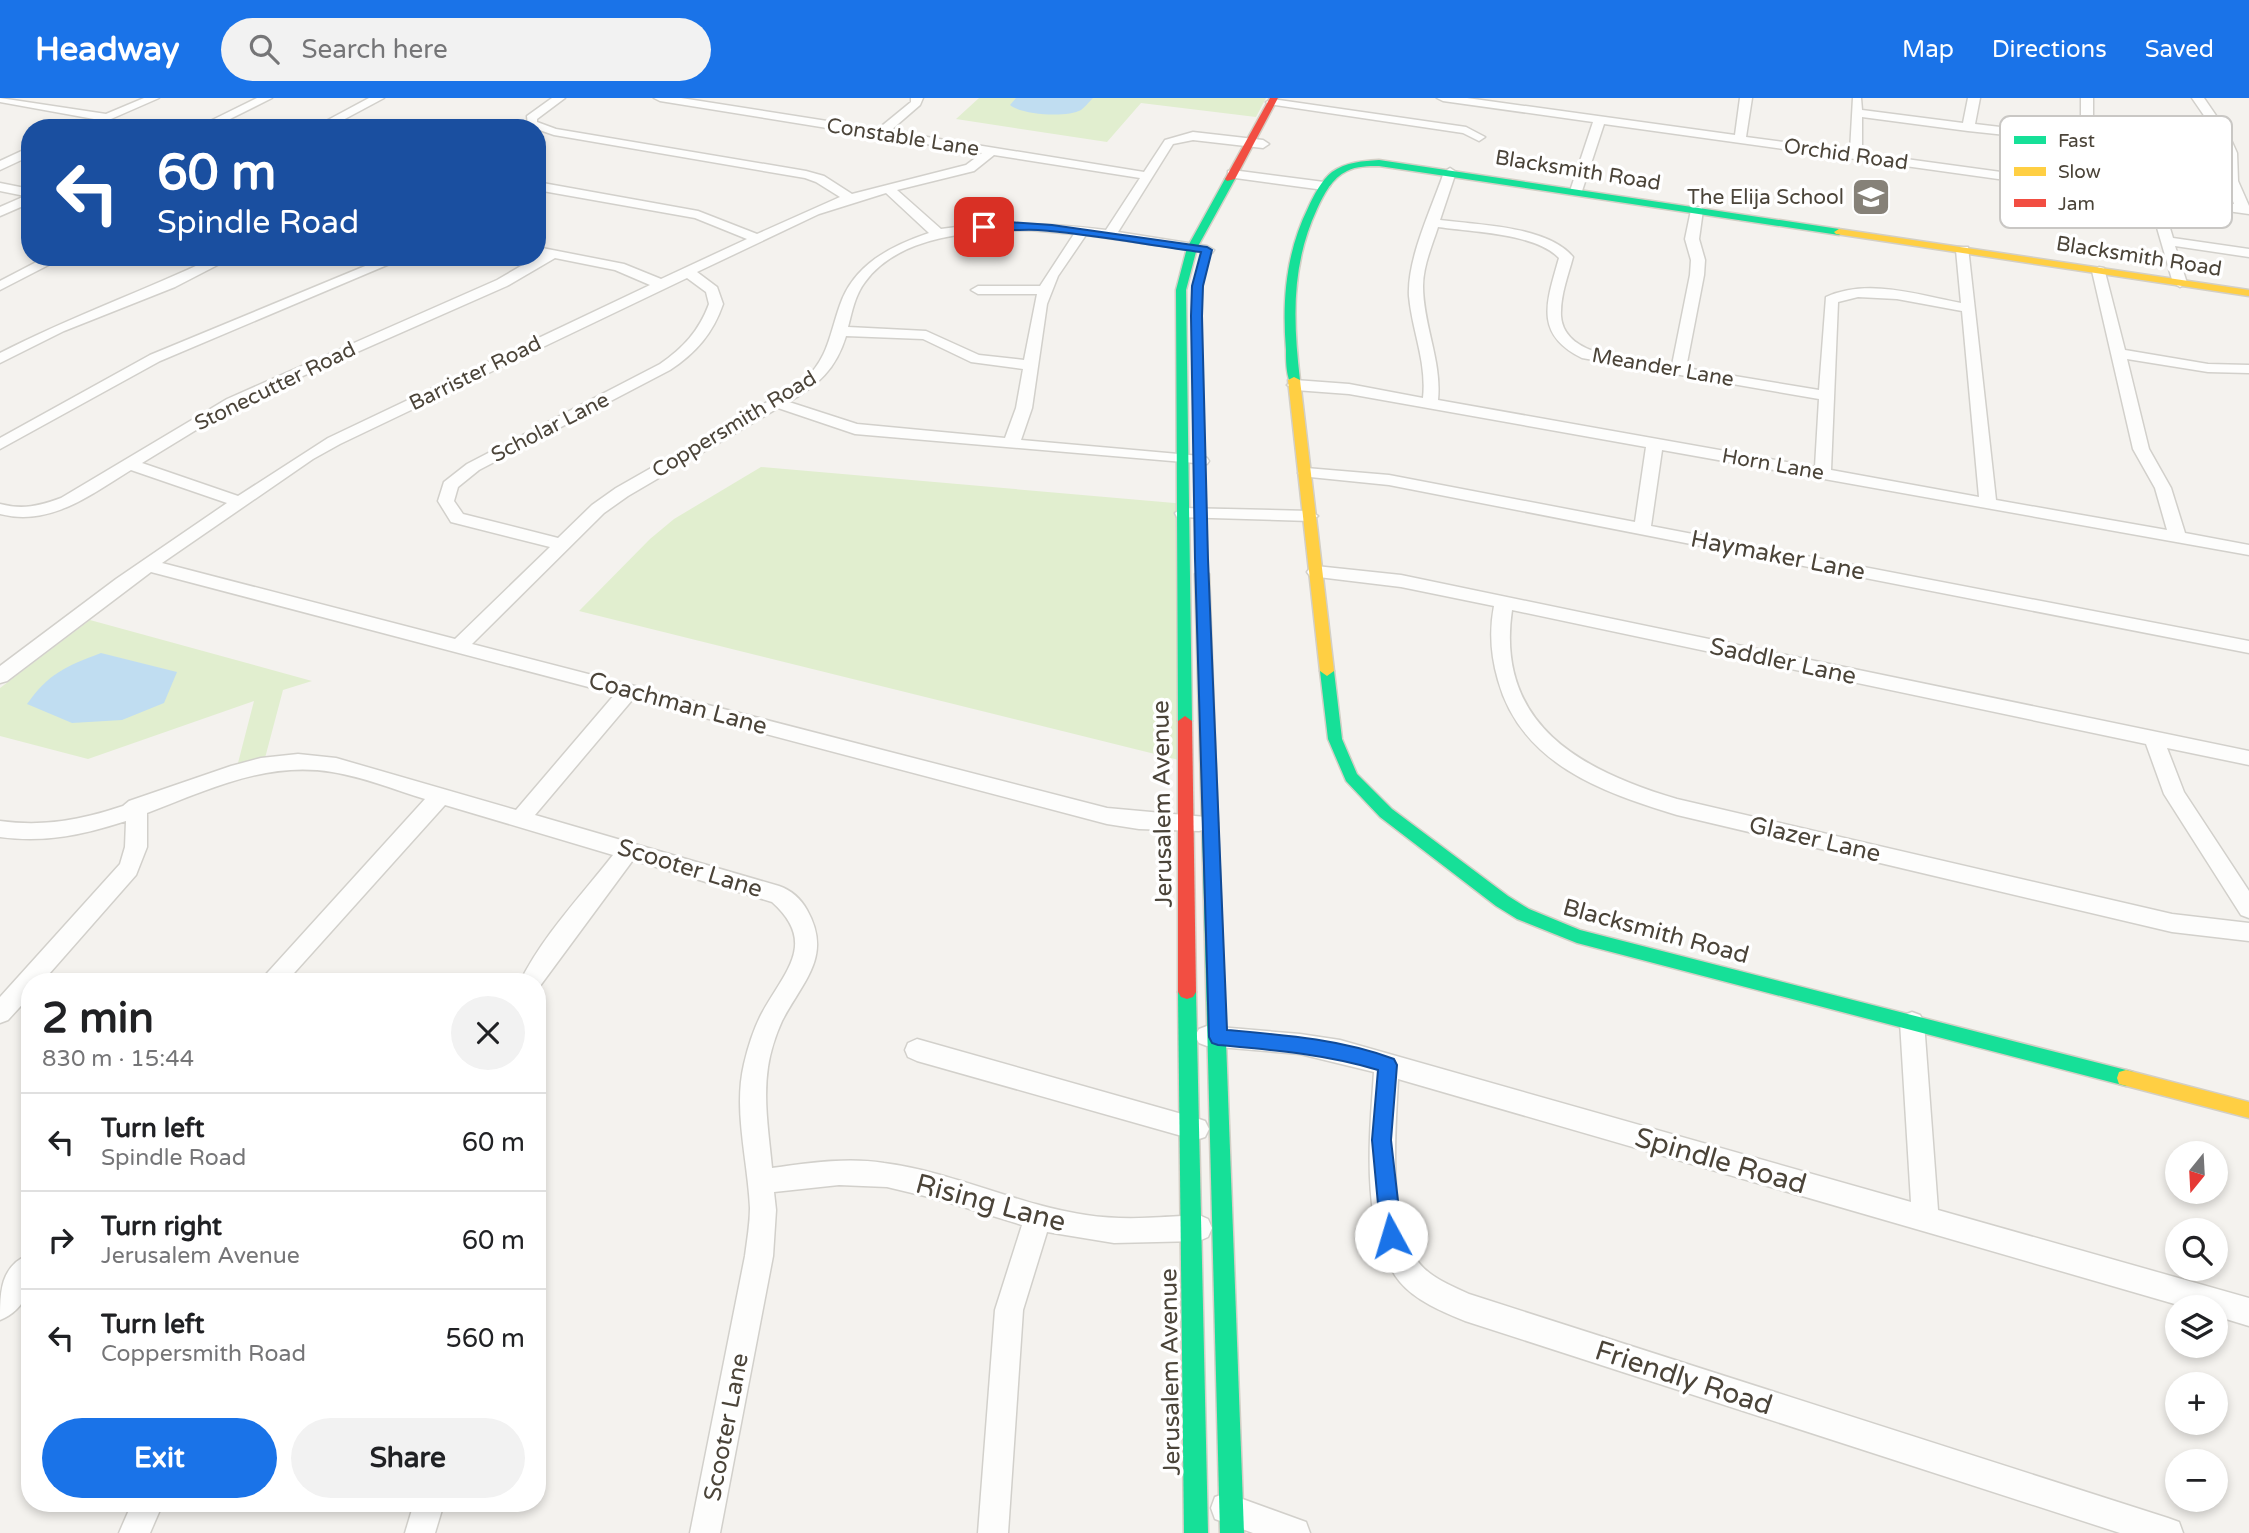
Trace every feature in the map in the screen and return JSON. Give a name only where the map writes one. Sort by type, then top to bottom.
[{"type":"main road","name":"Jerusalem Avenue","points":[[1196,1519],[1188,1127],[1181,290],[1199,249],[1280,100]]},
{"type":"main road","name":"Blacksmith Road","points":[[2249,293],[1390,163],[1367,163],[1338,171],[1324,186],[1290,268],[1287,318],[1335,739],[1351,777],[1386,813],[1502,901],[1523,914],[1577,936],[2249,1110]]},
{"type":"main road","name":"Jerusalem Avenue","points":[[1180,363],[1198,363],[1199,249]]},
{"type":"main road","name":"Jerusalem Avenue","points":[[1201,559],[1232,1521]]},
{"type":"street","points":[[0,99],[107,118],[153,98]]},
{"type":"street","points":[[221,119],[266,98]]},
{"type":"street","points":[[337,119],[378,98]]},
{"type":"street","points":[[531,119],[534,114],[559,98]]},
{"type":"street","name":"Constable Lane","points":[[660,98],[1147,176]]},
{"type":"street","points":[[881,133],[916,103],[917,98]]},
{"type":"street","name":"Orchid Road","points":[[1443,98],[2000,175]]},
{"type":"street","points":[[1740,139],[1746,98]]},
{"type":"street","points":[[1856,155],[1857,98]]},
{"type":"street","points":[[1968,128],[1974,98]]},
{"type":"street","points":[[2087,98],[2088,116]]},
{"type":"street","points":[[2198,98],[2210,116]]},
{"type":"street","points":[[1280,100],[1466,130],[1479,137]]},
{"type":"street","points":[[0,110],[17,102]]},
{"type":"street","points":[[1857,113],[2000,131]]},
{"type":"street","points":[[1576,191],[1599,120]]},
{"type":"street","points":[[546,129],[806,175],[820,179],[850,198]]},
{"type":"street","points":[[1109,236],[1169,142],[1193,136],[1256,143]]},
{"type":"street","name":"Barrister Road","points":[[0,676],[147,565],[334,441],[757,238],[850,198],[970,168],[991,152]]},
{"type":"street","points":[[0,166],[21,156]]},
{"type":"street","points":[[1430,403],[1432,373],[1416,304],[1415,285],[1450,172]]},
{"type":"street","points":[[1238,175],[1324,186]]},
{"type":"street","points":[[2232,181],[2246,210]]},
{"type":"street","points":[[0,187],[21,191]]},
{"type":"street","points":[[546,188],[698,215],[757,238]]},
{"type":"street","points":[[888,188],[938,234]]},
{"type":"street","points":[[0,212],[21,202]]},
{"type":"street","points":[[1678,371],[1697,275],[1698,260],[1692,239],[1697,210]]},
{"type":"street","name":"Meander Lane","points":[[1433,223],[1530,238],[1557,247],[1566,257],[1553,308],[1556,332],[1561,341],[1572,350],[1587,355],[1826,396]]},
{"type":"street","name":"Coppersmith Road","points":[[458,646],[584,520],[622,492],[809,384],[825,369],[853,288],[865,273],[896,251],[938,234],[1009,225],[1082,232],[1199,249]]},
{"type":"street","points":[[2164,228],[2180,283]]},
{"type":"street","points":[[1011,444],[1024,408],[1040,304],[1051,276],[1082,232]]},
{"type":"street","points":[[2168,241],[2249,253]]},
{"type":"street","points":[[1963,250],[1988,503]]},
{"type":"street","points":[[546,252],[619,267],[661,284]]},
{"type":"street","points":[[0,286],[40,266]]},
{"type":"street","points":[[0,359],[59,328],[170,284],[207,266]]},
{"type":"street","points":[[0,444],[155,358],[377,266]]},
{"type":"street","name":"Stonecutter Road","points":[[0,509],[24,513],[46,511],[67,502],[233,402],[502,283],[526,266]]},
{"type":"street","points":[[2099,271],[2141,449],[2163,488],[2178,537]]},
{"type":"street","name":"Scholar Lane","points":[[560,544],[457,518],[446,501],[450,485],[473,467],[666,367],[687,353],[701,339],[716,304],[712,290],[688,272]]},
{"type":"street","points":[[978,290],[1045,290]]},
{"type":"street","points":[[1823,473],[1829,306],[1835,297],[1846,293],[1867,292],[1968,308]]},
{"type":"street","points":[[839,331],[926,335],[976,359],[1031,365]]},
{"type":"street","points":[[2118,353],[2208,368],[2249,369]]},
{"type":"street","name":"Horn Lane","points":[[1295,385],[1349,389],[1430,403],[2249,550]]},
{"type":"street","points":[[777,403],[824,421],[855,429],[1201,462]]},
{"type":"street","points":[[1642,529],[1655,443]]},
{"type":"street","points":[[129,464],[239,502]]},
{"type":"street","name":"Haymaker Lane","points":[[1306,473],[1380,479],[2249,646]]},
{"type":"street","points":[[1183,513],[1310,516]]},
{"type":"street","name":"Coachman Lane","points":[[147,565],[1107,816],[1139,821],[1211,822]]},
{"type":"street","name":"Saddler Lane","points":[[1316,572],[1381,578],[1504,602],[2249,758]]},
{"type":"street","name":"Glazer Lane","points":[[1504,602],[1499,639],[1514,706],[1527,726],[1553,751],[1576,767],[1616,788],[1677,807],[2172,923],[2249,932]]},
{"type":"street","points":[[522,818],[629,690]]},
{"type":"street","points":[[2154,739],[2174,794],[2249,909]]},
{"type":"street","name":"Scooter Lane","points":[[0,829],[38,832],[83,827],[227,775],[263,765],[305,761],[336,765],[779,895],[795,909],[804,925],[807,948],[803,965],[770,1021],[755,1065],[753,1097],[763,1210],[759,1256],[705,1533]]},
{"type":"street","points":[[279,973],[441,796]]},
{"type":"street","points":[[36,973],[128,869],[136,849],[136,807]]},
{"type":"street","points":[[538,973],[552,950],[629,850]]},
{"type":"street","points":[[0,1013],[21,989]]},
{"type":"street","points":[[1912,1022],[1925,1218]]},
{"type":"street","name":"Spindle Road","points":[[1187,1035],[1300,1044],[1340,1051],[2249,1312]]},
{"type":"street","points":[[917,1049],[1221,1136]]},
{"type":"street","name":"Friendly Road","points":[[1388,1065],[1382,1140],[1391,1236],[1402,1262],[1431,1291],[1465,1307],[2168,1533]]},
{"type":"street","name":"Rising Lane","points":[[760,1182],[821,1174],[884,1174],[933,1185],[1038,1217],[1090,1228],[1222,1228]]},
{"type":"street","points":[[993,1533],[1009,1311],[1038,1217]]},
{"type":"street","points":[[0,1306],[21,1279]]},
{"type":"street","points":[[134,1533],[144,1512]]},
{"type":"street","points":[[420,1533],[426,1512]]},
{"type":"street","points":[[1196,1519],[1232,1521],[1295,1533]]},
{"type":"green space","points":[[979,98],[1266,98],[1256,117],[1141,103],[1107,142],[956,119]]},
{"type":"green space","points":[[761,467],[1186,504],[1187,762],[579,611],[650,539],[674,519]]},
{"type":"green space","points":[[90,620],[312,681],[283,690],[265,758],[238,763],[254,701],[88,759],[0,736],[0,688]]},
{"type":"water","points":[[1016,98],[1093,98],[1081,110],[1056,115],[1024,111],[1010,105]]},
{"type":"water","points":[[101,653],[177,672],[164,703],[122,720],[72,723],[27,704],[50,678]]},
{"type":"traffic: fast","points":[[1294,380],[1289,294],[1296,254],[1311,211],[1323,189],[1336,174],[1353,166],[1379,163],[1839,232]]},
{"type":"traffic: fast","points":[[1185,721],[1181,290],[1192,248],[1230,179]]},
{"type":"traffic: fast","points":[[1327,671],[1335,739],[1351,777],[1386,813],[1523,914],[1577,936],[2126,1078]]},
{"type":"traffic: fast","points":[[1210,823],[1232,1533]]},
{"type":"traffic: fast","points":[[1187,992],[1196,1533]]},
{"type":"traffic: slow","points":[[1839,232],[2249,293]]},
{"type":"traffic: slow","points":[[1294,380],[1327,671]]},
{"type":"traffic: slow","points":[[1202,574],[1210,823]]},
{"type":"traffic: slow","points":[[2126,1078],[2249,1110]]},
{"type":"traffic: jam","points":[[1230,179],[1274,98]]},
{"type":"traffic: jam","points":[[1185,721],[1187,992]]},
{"type":"place","name":"The Elija School","points":[[1871,197]]},
{"type":"route","points":[[984,227],[1009,225],[1052,228],[1207,250],[1198,286],[1196,316],[1201,559],[1218,1037],[1300,1044],[1340,1051],[1388,1065],[1382,1140],[1391,1236]]}]
